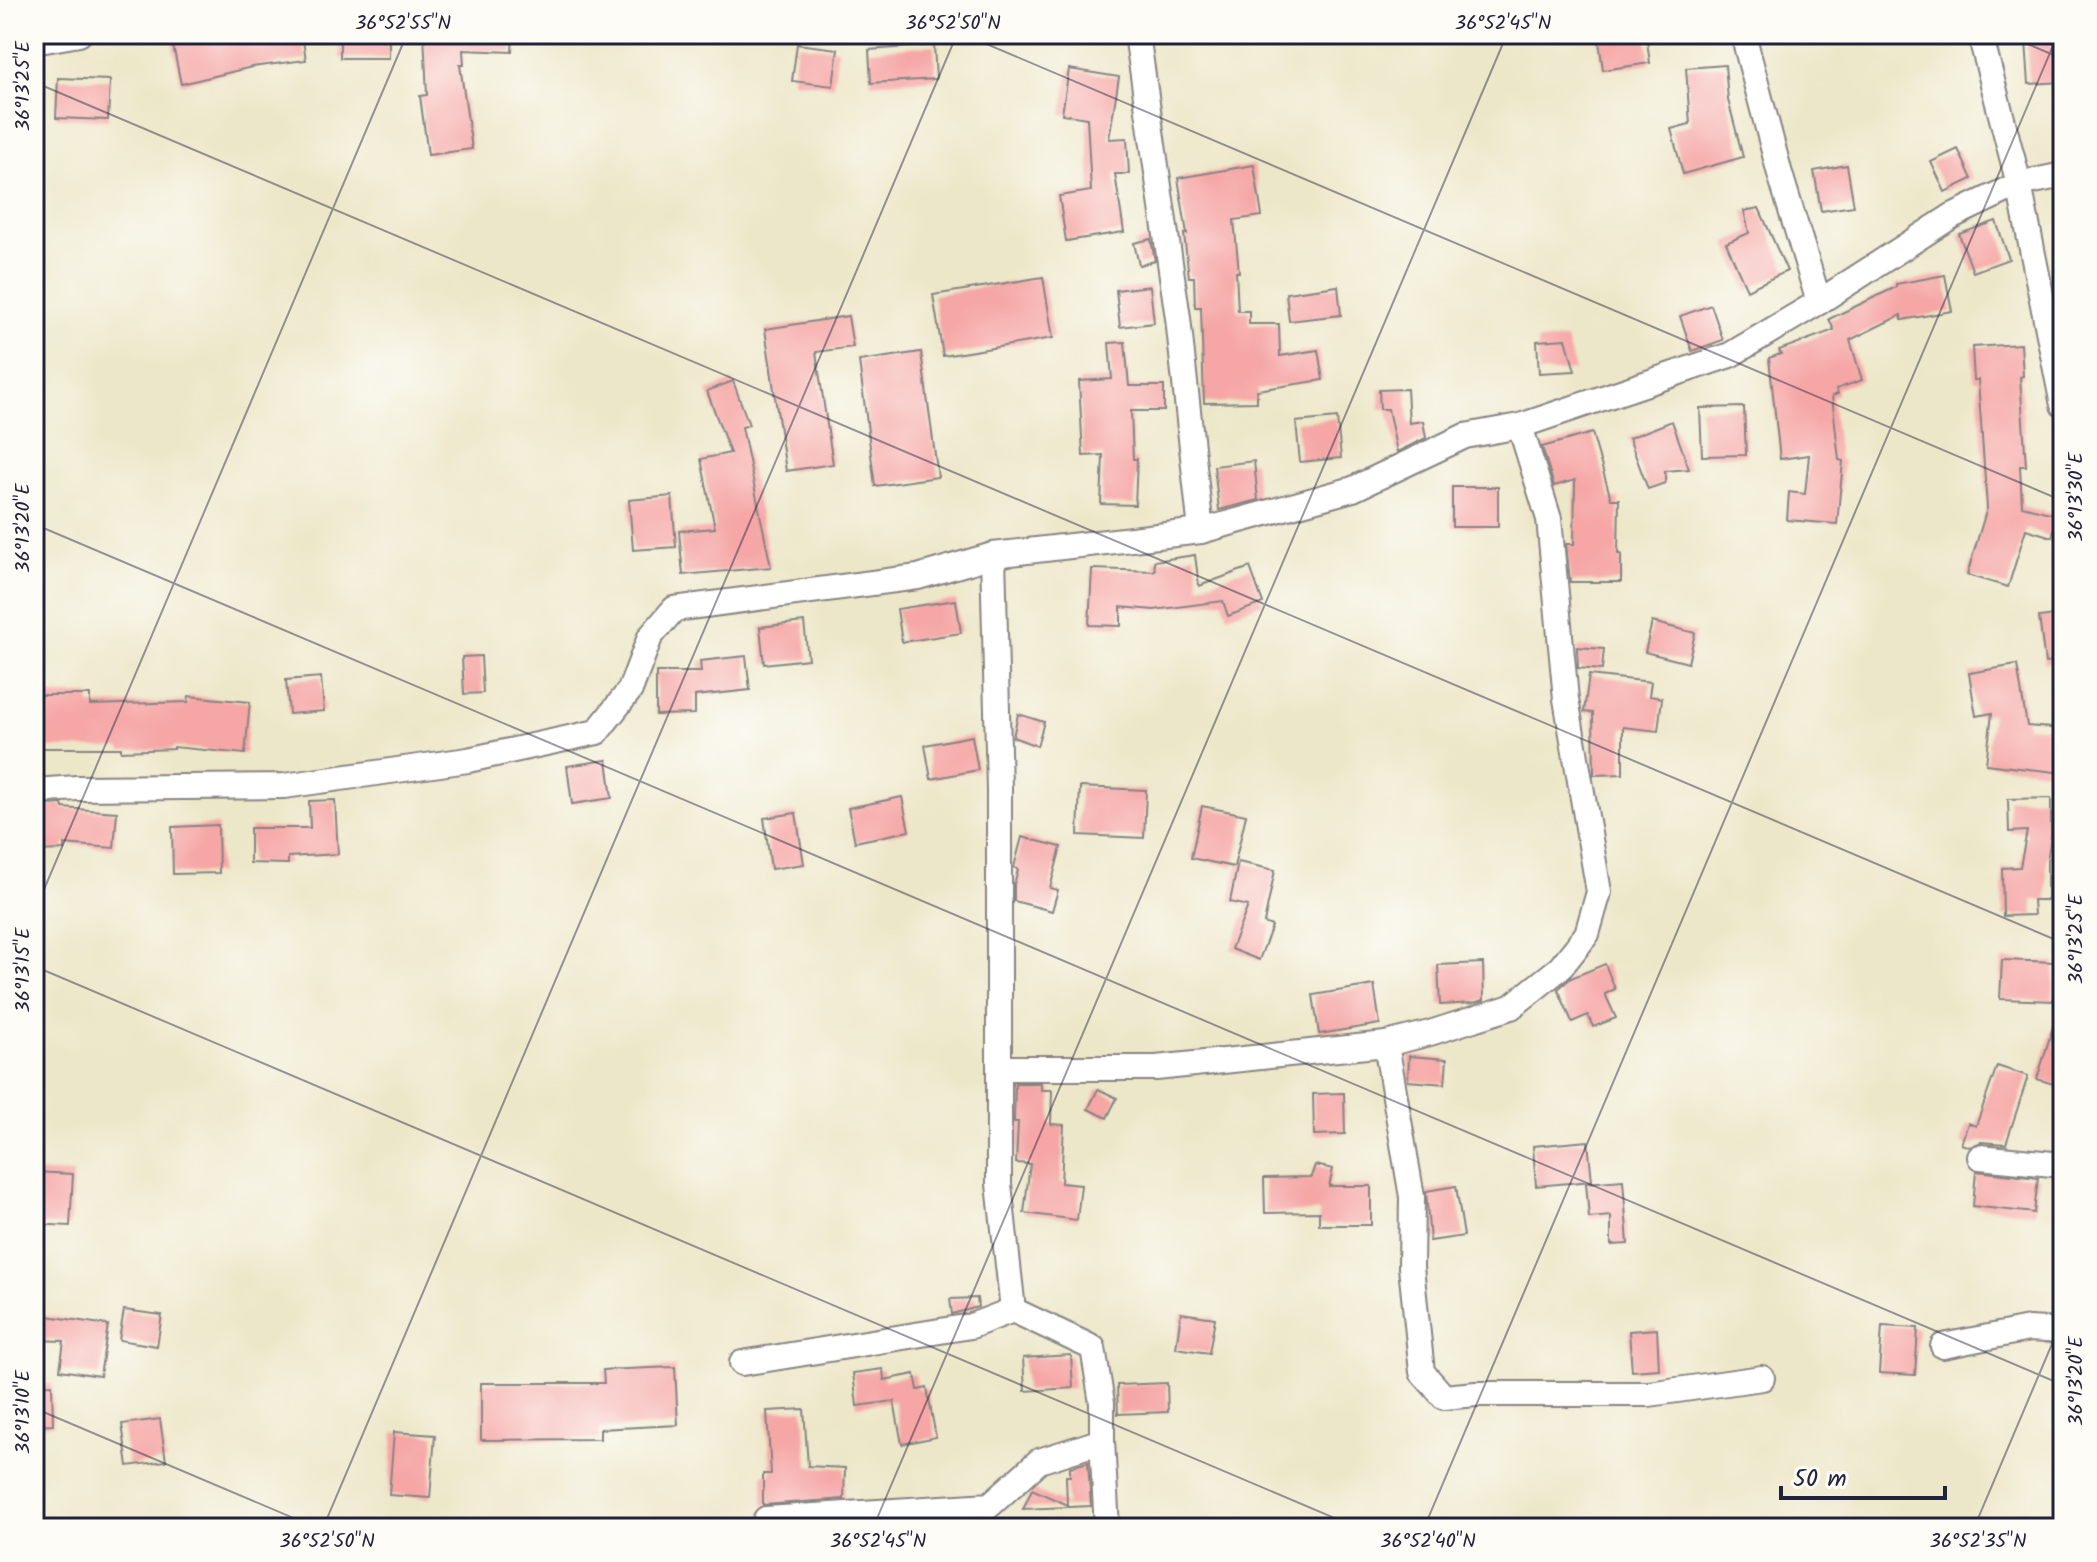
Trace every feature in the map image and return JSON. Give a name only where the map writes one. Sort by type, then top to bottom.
[{"type":"street","points":[[34,42],[79,34]]},
{"type":"street","points":[[1137,34],[1178,318],[1201,531]]},
{"type":"street","points":[[1743,34],[1780,174],[1819,302]]},
{"type":"street","points":[[1980,34],[2019,184],[2063,405]]},
{"type":"street","points":[[34,791],[284,786],[468,760],[597,732],[630,690],[650,637],[674,609],[918,577],[993,555],[1201,531],[1353,489],[1465,436],[1520,426],[1730,355],[1952,216],[2019,184],[2063,175]]},
{"type":"street","points":[[999,1068],[1156,1068],[1386,1044],[1511,1007],[1560,968],[1587,934],[1599,892],[1566,699],[1549,519],[1520,426]]},
{"type":"street","points":[[993,555],[999,789],[999,1184],[1013,1310]]},
{"type":"street","points":[[1386,1044],[1412,1197],[1411,1267],[1422,1372],[1444,1397],[1476,1394],[1649,1394],[1762,1378]]},
{"type":"street","points":[[1980,1157],[2063,1165]]},
{"type":"street","points":[[742,1363],[971,1326],[1013,1310],[1093,1348],[1102,1403],[1107,1528]]},
{"type":"street","points":[[1943,1346],[2029,1329],[2063,1331]]},
{"type":"street","points":[[766,1519],[990,1505],[1039,1461],[1102,1441]]},
{"type":"building","points":[[221,34],[222,38],[248,34],[302,34],[306,60],[252,67],[181,84],[171,36]]},
{"type":"building","points":[[340,34],[389,34],[389,58],[340,58]]},
{"type":"building","points":[[424,34],[513,34],[512,52],[463,50],[464,65],[460,65],[472,149],[428,155],[420,96],[427,95]]},
{"type":"building","points":[[1598,34],[1646,34],[1650,63],[1603,70]]},
{"type":"building","points":[[2063,39],[2063,82],[2029,84],[2026,41]]},
{"type":"building","points":[[797,44],[838,49],[833,86],[792,81]]},
{"type":"building","points":[[934,45],[936,79],[871,83],[869,50]]},
{"type":"building","points":[[1725,65],[1728,100],[1743,157],[1683,174],[1671,129],[1690,124],[1686,68]]},
{"type":"building","points":[[1069,69],[1119,77],[1109,139],[1127,138],[1129,174],[1115,174],[1124,232],[1066,241],[1059,196],[1091,191],[1087,118],[1062,114]]},
{"type":"building","points":[[58,78],[110,80],[108,120],[56,118]]},
{"type":"building","points":[[1958,149],[1972,179],[1945,192],[1931,162]]},
{"type":"building","points":[[1254,165],[1262,216],[1234,220],[1239,272],[1236,272],[1238,311],[1249,311],[1249,324],[1279,324],[1280,356],[1318,350],[1323,380],[1257,390],[1257,402],[1204,403],[1201,307],[1195,307],[1194,277],[1189,277],[1184,234],[1187,234],[1178,178]]},
{"type":"building","points":[[1847,165],[1854,206],[1821,211],[1814,171]]},
{"type":"building","points":[[1759,208],[1787,271],[1747,290],[1726,243],[1749,233],[1744,211]]},
{"type":"building","points":[[1996,221],[2009,259],[1973,272],[1959,234]]},
{"type":"building","points":[[1151,239],[1155,261],[1139,265],[1134,243]]},
{"type":"building","points":[[1945,275],[1952,311],[1902,320],[1901,315],[1850,340],[1862,380],[1836,389],[1838,394],[1832,396],[1839,460],[1843,461],[1837,524],[1787,520],[1789,492],[1805,494],[1809,455],[1780,459],[1769,358],[1781,354],[1779,350],[1834,330],[1829,319],[1896,287],[1896,284]]},
{"type":"building","points":[[1043,277],[1053,338],[943,356],[933,295]]},
{"type":"building","points":[[1150,286],[1154,323],[1120,327],[1116,290]]},
{"type":"building","points":[[1338,286],[1341,315],[1289,321],[1286,293]]},
{"type":"building","points":[[1711,305],[1723,340],[1692,351],[1680,316]]},
{"type":"building","points":[[848,316],[853,347],[816,352],[833,464],[786,471],[765,329]]},
{"type":"building","points":[[1566,339],[1575,371],[1539,373],[1537,341]]},
{"type":"building","points":[[1125,342],[1129,386],[1164,386],[1164,411],[1131,411],[1133,459],[1137,459],[1135,505],[1101,504],[1103,455],[1083,456],[1079,381],[1112,379],[1109,343]]},
{"type":"building","points":[[2021,344],[2026,466],[2020,466],[2022,506],[2058,515],[2052,537],[2026,529],[2008,587],[1967,575],[1987,508],[1978,380],[1974,380],[1972,347]]},
{"type":"building","points":[[921,352],[938,477],[875,486],[859,361]]},
{"type":"building","points":[[733,381],[749,425],[742,427],[771,567],[683,575],[679,531],[715,528],[701,459],[730,453],[707,391]]},
{"type":"building","points":[[1407,389],[1409,423],[1423,421],[1426,438],[1397,452],[1388,409],[1380,409],[1379,390]]},
{"type":"building","points":[[1744,407],[1746,455],[1702,456],[1700,408]]},
{"type":"building","points":[[1337,418],[1341,458],[1300,462],[1296,422]]},
{"type":"building","points":[[1672,421],[1689,469],[1665,471],[1665,483],[1648,489],[1629,438]]},
{"type":"building","points":[[1592,433],[1611,499],[1619,499],[1621,582],[1570,582],[1566,544],[1574,544],[1575,480],[1554,486],[1542,447]]},
{"type":"building","points":[[1254,461],[1258,500],[1219,510],[1214,466]]},
{"type":"building","points":[[1452,487],[1498,487],[1498,527],[1452,527]]},
{"type":"building","points":[[672,496],[676,547],[633,550],[629,500]]},
{"type":"building","points":[[1195,555],[1199,586],[1250,567],[1263,603],[1228,616],[1223,601],[1154,610],[1121,607],[1121,626],[1089,625],[1092,569],[1155,571],[1154,561]]},
{"type":"building","points":[[956,600],[961,633],[902,642],[897,609]]},
{"type":"building","points":[[2063,614],[2063,661],[2045,663],[2039,617]]},
{"type":"building","points":[[804,622],[808,659],[764,664],[760,627]]},
{"type":"building","points":[[1652,622],[1695,633],[1688,663],[1645,652]]},
{"type":"building","points":[[1577,647],[1604,649],[1602,670],[1578,668]]},
{"type":"building","points":[[481,656],[483,693],[464,694],[462,657]]},
{"type":"building","points":[[746,656],[750,690],[695,696],[695,714],[656,715],[656,672],[701,672],[700,661]]},
{"type":"building","points":[[2017,665],[2027,726],[2063,729],[2063,773],[1986,764],[1992,713],[1976,716],[1969,673]]},
{"type":"building","points":[[1589,675],[1651,682],[1649,696],[1662,698],[1658,731],[1623,727],[1623,774],[1594,775],[1593,713],[1584,712]]},
{"type":"building","points":[[321,677],[324,711],[289,714],[286,680]]},
{"type":"building","points":[[34,695],[90,695],[90,705],[188,702],[189,696],[250,702],[245,754],[174,747],[121,751],[121,748],[34,748]]},
{"type":"building","points":[[1018,714],[1044,722],[1037,746],[1013,737]]},
{"type":"building","points":[[972,736],[978,770],[931,779],[925,745]]},
{"type":"building","points":[[607,760],[612,798],[572,804],[567,766]]},
{"type":"building","points":[[1080,787],[1146,790],[1144,838],[1078,835]]},
{"type":"building","points":[[902,797],[909,831],[855,842],[848,808]]},
{"type":"building","points":[[2051,798],[2047,900],[2033,900],[2034,915],[2003,916],[2002,868],[2020,867],[2027,831],[2009,832],[2008,799]]},
{"type":"building","points":[[335,800],[338,854],[288,857],[288,864],[250,863],[250,828],[310,828],[309,801]]},
{"type":"building","points":[[62,804],[63,808],[117,812],[114,848],[64,844],[64,850],[34,851],[34,806]]},
{"type":"building","points":[[1202,806],[1246,815],[1234,867],[1191,858]]},
{"type":"building","points":[[796,813],[804,864],[771,869],[764,818]]},
{"type":"building","points":[[218,825],[219,873],[173,874],[172,827]]},
{"type":"building","points":[[1022,837],[1061,847],[1050,888],[1058,890],[1052,911],[1014,901],[1018,870],[1014,867]]},
{"type":"building","points":[[1238,862],[1275,870],[1264,923],[1272,926],[1259,960],[1231,949],[1248,906],[1230,902]]},
{"type":"building","points":[[2002,960],[2055,962],[2053,1001],[2000,999]]},
{"type":"building","points":[[1483,963],[1484,1000],[1440,1005],[1438,965]]},
{"type":"building","points":[[1605,964],[1615,989],[1605,994],[1616,1018],[1593,1027],[1588,1015],[1572,1022],[1558,989],[1571,978]]},
{"type":"building","points":[[1374,985],[1380,1024],[1319,1034],[1313,995]]},
{"type":"building","points":[[2059,1007],[2063,1008],[2063,1087],[2037,1079]]},
{"type":"building","points":[[1409,1056],[1447,1059],[1445,1084],[1408,1081]]},
{"type":"building","points":[[1997,1066],[2028,1076],[2006,1144],[1981,1142],[1970,1147],[1961,1144],[1968,1123],[1976,1126]]},
{"type":"building","points":[[1015,1083],[1041,1083],[1041,1090],[1052,1090],[1051,1124],[1064,1125],[1061,1183],[1081,1185],[1077,1220],[1024,1213],[1030,1164],[1016,1163],[1018,1122],[1014,1122]]},
{"type":"building","points":[[1098,1089],[1117,1098],[1107,1118],[1088,1109]]},
{"type":"building","points":[[1344,1093],[1345,1134],[1314,1135],[1313,1094]]},
{"type":"building","points":[[1588,1141],[1592,1181],[1536,1186],[1533,1146]]},
{"type":"building","points":[[1315,1165],[1333,1169],[1329,1186],[1371,1186],[1371,1225],[1319,1225],[1319,1212],[1265,1213],[1264,1178],[1311,1177]]},
{"type":"building","points":[[1976,1171],[2038,1178],[2034,1213],[1973,1206]]},
{"type":"building","points":[[34,1172],[73,1174],[70,1226],[34,1224]]},
{"type":"building","points":[[1623,1180],[1628,1244],[1611,1245],[1611,1216],[1589,1218],[1586,1183]]},
{"type":"building","points":[[1456,1186],[1464,1236],[1430,1241],[1426,1191]]},
{"type":"building","points":[[977,1298],[978,1307],[952,1314],[950,1299]]},
{"type":"building","points":[[124,1310],[162,1315],[157,1346],[119,1340]]},
{"type":"building","points":[[1181,1313],[1215,1318],[1209,1353],[1176,1348]]},
{"type":"building","points":[[34,1314],[108,1325],[100,1376],[60,1370],[64,1341],[34,1340]]},
{"type":"building","points":[[1882,1326],[1918,1328],[1915,1375],[1879,1373]]},
{"type":"building","points":[[1657,1329],[1659,1369],[1632,1371],[1629,1331]]},
{"type":"building","points":[[1071,1355],[1073,1388],[1025,1391],[1023,1358]]},
{"type":"building","points":[[675,1367],[678,1425],[600,1429],[600,1439],[481,1440],[481,1383],[604,1383],[603,1370]]},
{"type":"building","points":[[883,1369],[884,1380],[915,1374],[918,1390],[927,1388],[936,1437],[902,1444],[894,1401],[857,1406],[853,1373]]},
{"type":"building","points":[[1167,1383],[1168,1412],[1118,1414],[1117,1385]]},
{"type":"building","points":[[52,1384],[53,1425],[34,1426],[34,1385]]},
{"type":"building","points":[[804,1409],[808,1466],[845,1468],[844,1499],[763,1505],[763,1474],[771,1474],[767,1411]]},
{"type":"building","points":[[160,1419],[166,1461],[128,1466],[122,1424]]},
{"type":"building","points":[[394,1432],[435,1435],[430,1498],[389,1495]]},
{"type":"building","points":[[1088,1462],[1091,1506],[1023,1509],[1032,1489],[1067,1505],[1066,1476],[1070,1476],[1070,1467]]}]
